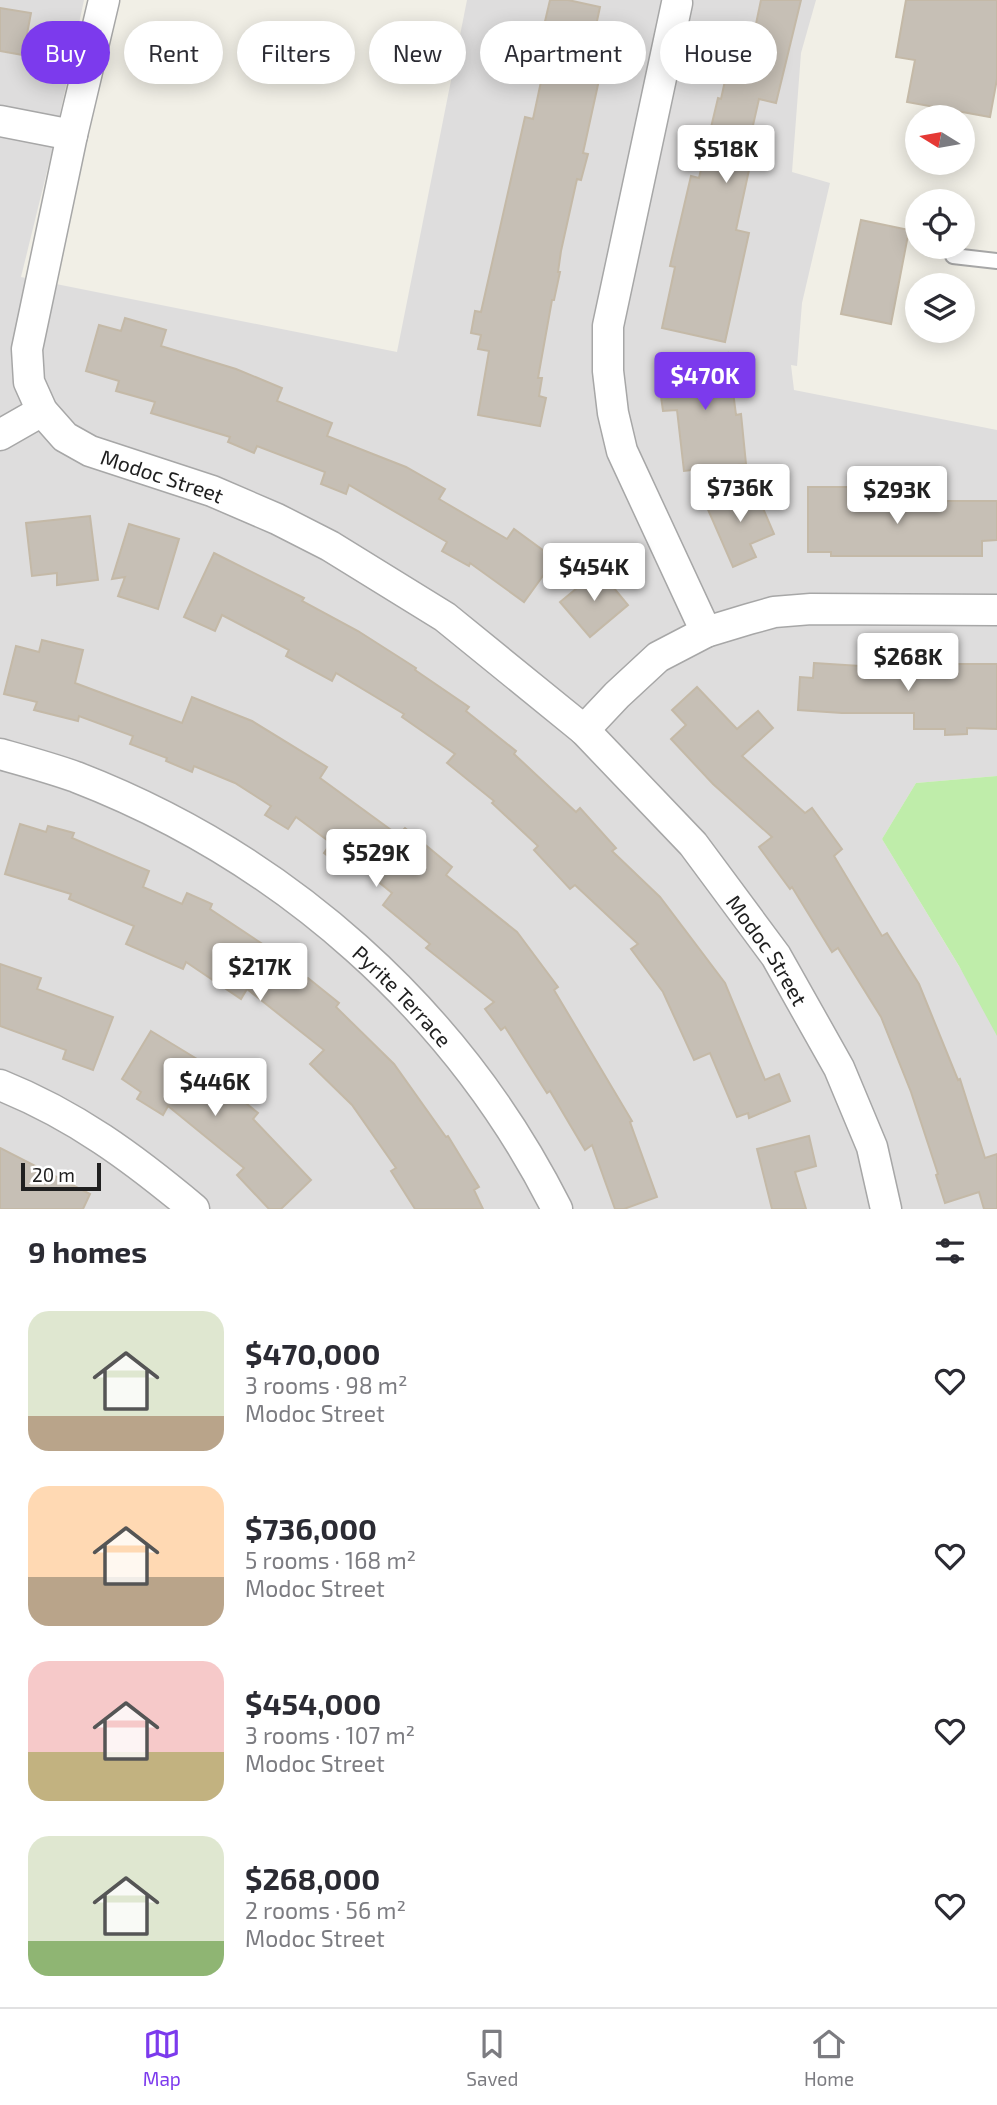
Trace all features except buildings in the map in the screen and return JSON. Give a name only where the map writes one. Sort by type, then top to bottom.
[{"type":"street","name":"Modoc Street","points":[[104,0],[72,135],[27,349],[29,382],[42,411],[65,437],[90,451],[212,491],[330,546],[445,617],[584,730],[692,844],[776,957],[839,1068],[873,1147],[886,1209]]},
{"type":"street","points":[[677,3],[608,326],[608,371],[613,413],[622,451],[706,632]]},
{"type":"street","points":[[0,121],[72,135]]},
{"type":"street","points":[[0,435],[42,411]]},
{"type":"street","points":[[584,730],[659,657],[706,632],[774,612],[811,609],[997,610]]},
{"type":"street","name":"Pyrite Terrace","points":[[0,754],[75,776],[149,809],[226,850],[310,908],[375,964],[427,1018],[468,1068],[509,1125],[557,1209]]},
{"type":"street","points":[[0,1085],[74,1119],[139,1163],[194,1209]]},
{"type":"lane","points":[[975,258],[997,261]]},
{"type":"shaded area","points":[[0,0],[84,0],[80,21],[21,21],[21,84],[66,84],[21,277],[397,352],[450,84],[466,84],[466,21],[463,21],[467,0],[816,0],[801,53],[792,172],[830,183],[802,303],[797,366],[791,365],[794,390],[997,430],[997,776],[916,783],[882,839],[997,1029],[997,1209],[0,1209]]},
{"type":"green space","points":[[997,776],[997,1036],[959,966],[882,839],[916,783]]}]
